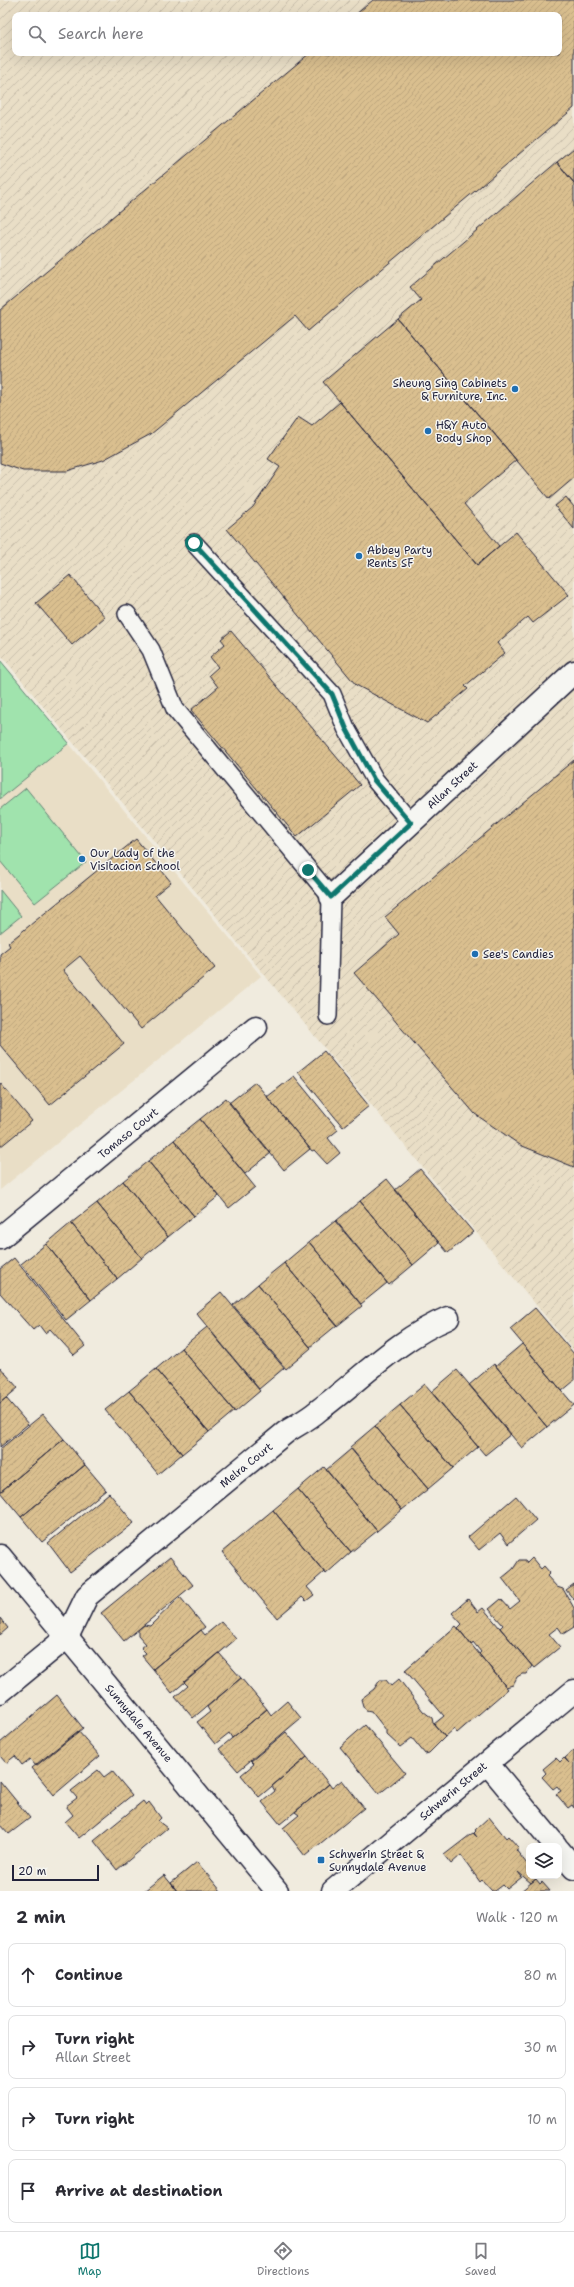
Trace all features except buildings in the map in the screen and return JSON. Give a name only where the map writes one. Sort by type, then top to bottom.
[{"type":"street","name":"Allan Street","points":[[331,897],[574,672]]},
{"type":"street","name":"Tomaso Court","points":[[0,1238],[256,1028]]},
{"type":"street","name":"Melra Court","points":[[67,1637],[87,1596],[286,1432],[318,1411],[406,1339],[426,1327],[448,1318]]},
{"type":"street","name":"Sunnydale Avenue","points":[[0,1556],[277,1891]]},
{"type":"street","points":[[0,1692],[67,1637]]},
{"type":"street","name":"Schwerin Street","points":[[332,1891],[574,1692]]},
{"type":"street","points":[[487,1763],[554,1843]]},
{"type":"street","points":[[562,1854],[574,1868]]},
{"type":"lane","points":[[194,543],[332,694],[346,728],[374,780],[411,823]]},
{"type":"lane","points":[[127,614],[151,650],[175,709],[331,897],[328,1016]]},
{"type":"shaded area","points":[[0,0],[574,0],[574,1351],[0,654]]},
{"type":"shaded area","name":"Our Lady of the Visitacion School","points":[[0,660],[261,976],[0,1190]]},
{"type":"green space","points":[[0,660],[69,743],[0,799]]},
{"type":"green space","points":[[26,788],[86,862],[35,903],[0,861],[0,809]]},
{"type":"green space","points":[[0,890],[21,916],[0,933]]},
{"type":"place","name":"Sheung Sing Cabinets & Furniture, Inc.","points":[[515,389]]},
{"type":"place","name":"H&Y Auto Body Shop","points":[[428,431]]},
{"type":"place","name":"Abbey Party Rents SF","points":[[359,556]]},
{"type":"place","name":"Our Lady of the Visitacion School","points":[[82,859]]},
{"type":"place","name":"See's Candies","points":[[475,954]]},
{"type":"place","name":"Schwerin Street & Sunnydale Avenue","points":[[321,1860]]},
{"type":"route","points":[[194,543],[332,694],[346,728],[374,780],[411,823],[331,897],[308,870]]}]
